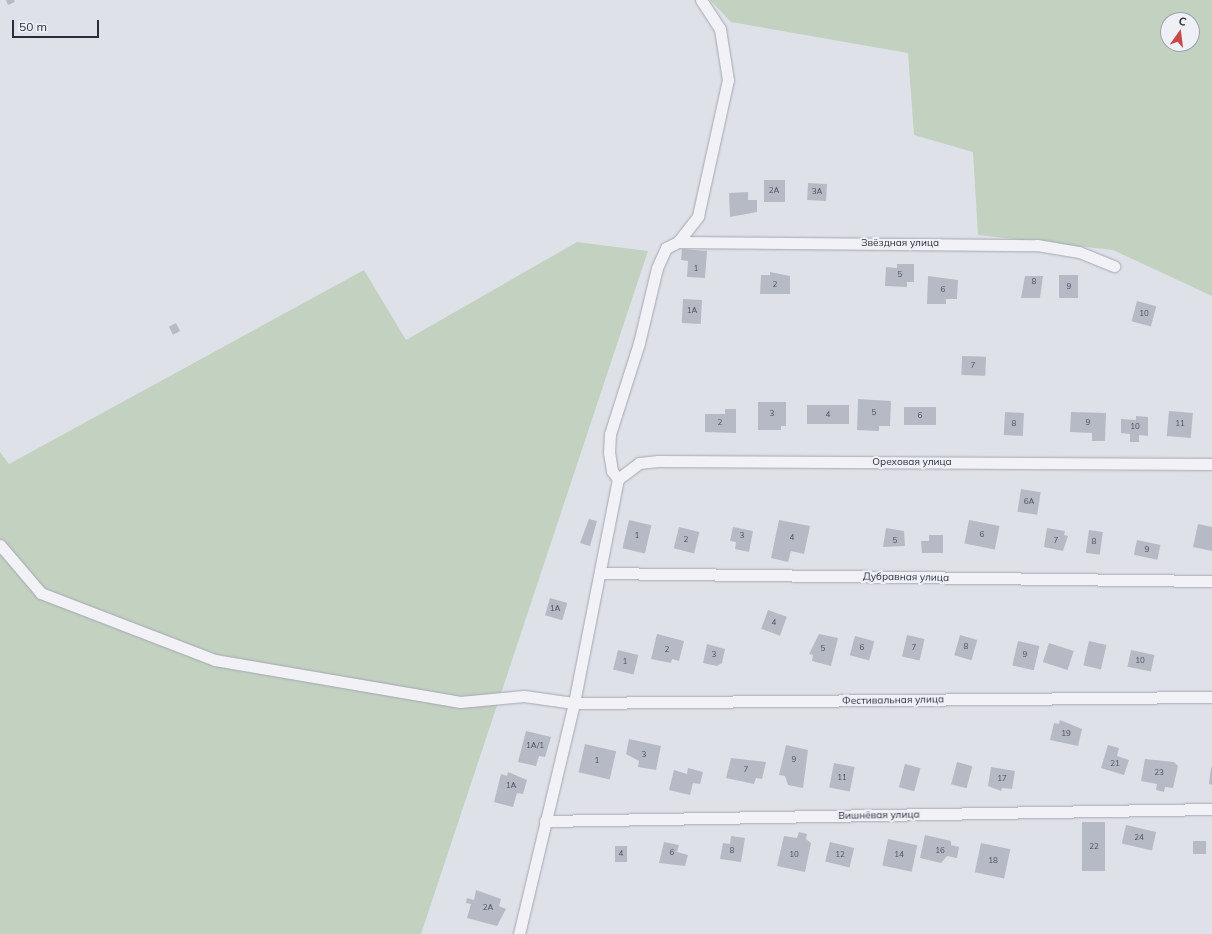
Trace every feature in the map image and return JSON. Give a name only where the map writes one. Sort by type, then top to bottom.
[{"type":"street","points":[[519,934],[574,704],[618,479],[612,471],[609,453],[613,419],[639,343],[657,268],[666,248],[680,242],[693,227],[698,216],[728,80],[720,29],[701,0]]},
{"type":"street","name":"Звёздная улица","points":[[680,242],[1037,245],[1079,252],[1114,266]]},
{"type":"street","name":"Ореховая улица","points":[[618,479],[639,463],[658,461],[1212,464]]},
{"type":"street","name":"Фестивальная улица","points":[[0,545],[41,593],[215,660],[460,702],[524,696],[574,704],[1212,697]]},
{"type":"street","name":"Дубравная улица","points":[[600,573],[1212,581]]},
{"type":"street","name":"Вишнёвая улица","points":[[545,821],[1212,809]]},
{"type":"green space","points":[[710,0],[1212,0],[1212,296],[1113,250],[978,235],[973,152],[914,135],[908,53],[731,22]]},
{"type":"green space","points":[[577,242],[648,251],[421,934],[0,934],[0,452],[9,464],[364,270],[406,340]]},
{"type":"building","points":[[6,0],[14,0],[15,2],[8,5]]},
{"type":"building","points":[[764,180],[785,180],[785,202],[764,202]]},
{"type":"building","points":[[808,183],[827,184],[826,201],[807,200]]},
{"type":"building","points":[[748,192],[748,200],[757,200],[757,212],[730,217],[729,193]]},
{"type":"building","points":[[682,249],[707,251],[705,278],[687,277],[688,261],[681,260]]},
{"type":"building","points":[[897,264],[914,264],[914,282],[907,282],[907,287],[885,286],[886,267],[897,268]]},
{"type":"building","points":[[770,272],[790,276],[790,294],[760,294],[761,275],[770,275]]},
{"type":"building","points":[[1059,275],[1078,275],[1078,298],[1059,298]]},
{"type":"building","points":[[928,276],[958,280],[957,299],[946,299],[946,304],[927,304]]},
{"type":"building","points":[[1025,276],[1043,276],[1040,298],[1021,298]]},
{"type":"building","points":[[683,299],[702,300],[701,324],[682,323]]},
{"type":"building","points":[[1137,301],[1156,306],[1151,326],[1132,321]]},
{"type":"building","points":[[176,323],[180,331],[173,335],[169,327]]},
{"type":"building","points":[[962,356],[986,357],[985,376],[961,375]]},
{"type":"building","points":[[858,399],[891,401],[890,426],[879,426],[879,431],[857,430]]},
{"type":"building","points":[[758,402],[786,402],[786,426],[781,426],[781,430],[758,430]]},
{"type":"building","points":[[807,405],[849,405],[849,424],[807,424]]},
{"type":"building","points":[[904,407],[936,407],[936,425],[904,425]]},
{"type":"building","points":[[725,409],[736,409],[736,433],[705,432],[705,414],[725,414]]},
{"type":"building","points":[[1169,411],[1193,413],[1191,438],[1167,436]]},
{"type":"building","points":[[1005,412],[1024,413],[1023,436],[1004,435]]},
{"type":"building","points":[[1071,412],[1106,413],[1105,441],[1092,441],[1092,433],[1070,432]]},
{"type":"building","points":[[1136,416],[1148,417],[1148,436],[1139,435],[1139,442],[1130,442],[1130,434],[1121,433],[1121,419],[1136,420]]},
{"type":"building","points":[[1021,489],[1041,492],[1037,515],[1017,512]]},
{"type":"building","points":[[589,519],[597,521],[590,546],[580,543]]},
{"type":"building","points":[[629,520],[651,525],[645,553],[622,548]]},
{"type":"building","points":[[779,520],[810,526],[804,554],[791,551],[788,562],[771,558]]},
{"type":"building","points":[[969,520],[999,526],[995,549],[964,544]]},
{"type":"building","points":[[1198,524],[1212,527],[1212,551],[1193,547]]},
{"type":"building","points":[[679,527],[699,532],[694,553],[674,548]]},
{"type":"building","points":[[733,527],[753,531],[749,552],[735,549],[736,542],[730,541]]},
{"type":"building","points":[[886,528],[904,531],[905,546],[883,547]]},
{"type":"building","points":[[1047,528],[1065,531],[1064,535],[1068,536],[1063,551],[1044,547]]},
{"type":"building","points":[[1089,530],[1103,532],[1100,555],[1086,553]]},
{"type":"building","points":[[929,535],[943,535],[943,553],[922,553],[921,541],[929,541]]},
{"type":"building","points":[[1137,540],[1160,545],[1157,560],[1134,555]]},
{"type":"building","points":[[550,598],[567,603],[562,620],[545,615]]},
{"type":"building","points":[[768,610],[787,617],[780,636],[761,629]]},
{"type":"building","points":[[657,634],[684,641],[679,661],[672,659],[671,663],[651,659]]},
{"type":"building","points":[[819,634],[838,638],[831,666],[812,661],[813,655],[809,654]]},
{"type":"building","points":[[907,635],[925,639],[920,660],[902,656]]},
{"type":"building","points":[[960,635],[977,640],[972,660],[954,655]]},
{"type":"building","points":[[855,636],[874,641],[869,660],[850,655]]},
{"type":"building","points":[[1018,641],[1039,646],[1034,670],[1012,665]]},
{"type":"building","points":[[1089,641],[1107,645],[1101,669],[1083,665]]},
{"type":"building","points":[[1049,643],[1074,651],[1068,670],[1043,662]]},
{"type":"building","points":[[707,644],[725,649],[722,663],[717,666],[703,663]]},
{"type":"building","points":[[618,650],[638,655],[634,674],[613,669]]},
{"type":"building","points":[[1131,650],[1154,655],[1151,672],[1127,667]]},
{"type":"building","points":[[1060,720],[1082,729],[1078,746],[1050,740],[1054,723],[1059,724]]},
{"type":"building","points":[[526,731],[551,737],[545,757],[539,756],[536,766],[518,762]]},
{"type":"building","points":[[629,739],[661,746],[656,770],[638,767],[639,761],[626,754]]},
{"type":"building","points":[[585,744],[616,751],[610,779],[578,772]]},
{"type":"building","points":[[786,745],[808,750],[803,788],[788,785],[785,776],[779,775]]},
{"type":"building","points":[[1108,745],[1119,748],[1117,756],[1129,760],[1124,775],[1101,768]]},
{"type":"building","points":[[731,758],[766,762],[762,779],[756,778],[754,784],[726,778]]},
{"type":"building","points":[[1145,759],[1174,762],[1178,766],[1173,788],[1165,787],[1164,792],[1156,790],[1157,784],[1141,781]]},
{"type":"building","points":[[957,762],[972,766],[967,788],[951,784]]},
{"type":"building","points":[[834,763],[855,767],[850,792],[829,788]]},
{"type":"building","points":[[905,764],[920,768],[914,791],[899,787]]},
{"type":"building","points":[[991,767],[1015,771],[1012,789],[1002,788],[1001,791],[988,786]]},
{"type":"building","points":[[1211,767],[1212,768],[1212,785],[1209,784]]},
{"type":"building","points":[[688,768],[703,772],[700,784],[693,783],[690,795],[669,790],[674,770],[687,774]]},
{"type":"building","points":[[508,772],[527,780],[523,794],[517,793],[513,807],[494,802],[501,774],[507,776]]},
{"type":"building","points":[[1082,822],[1105,822],[1105,871],[1082,871]]},
{"type":"building","points":[[1126,825],[1156,832],[1152,850],[1122,844]]},
{"type":"building","points":[[799,832],[807,834],[806,839],[811,843],[805,872],[777,866],[784,836],[797,838]]},
{"type":"building","points":[[925,835],[951,841],[951,845],[959,847],[957,858],[947,856],[941,863],[920,858]]},
{"type":"building","points":[[731,836],[745,838],[741,862],[720,859],[723,843],[730,844]]},
{"type":"building","points":[[888,839],[917,845],[912,872],[882,865]]},
{"type":"building","points":[[1193,841],[1206,841],[1206,854],[1193,854]]},
{"type":"building","points":[[664,842],[679,845],[677,852],[688,855],[685,866],[659,863]]},
{"type":"building","points":[[830,842],[854,848],[849,867],[825,861]]},
{"type":"building","points":[[981,843],[1010,849],[1004,879],[975,872]]},
{"type":"building","points":[[615,846],[627,846],[627,862],[615,862]]},
{"type":"building","points":[[476,890],[501,899],[499,906],[506,909],[497,926],[467,918],[471,904],[466,903],[467,898],[474,900]]}]
